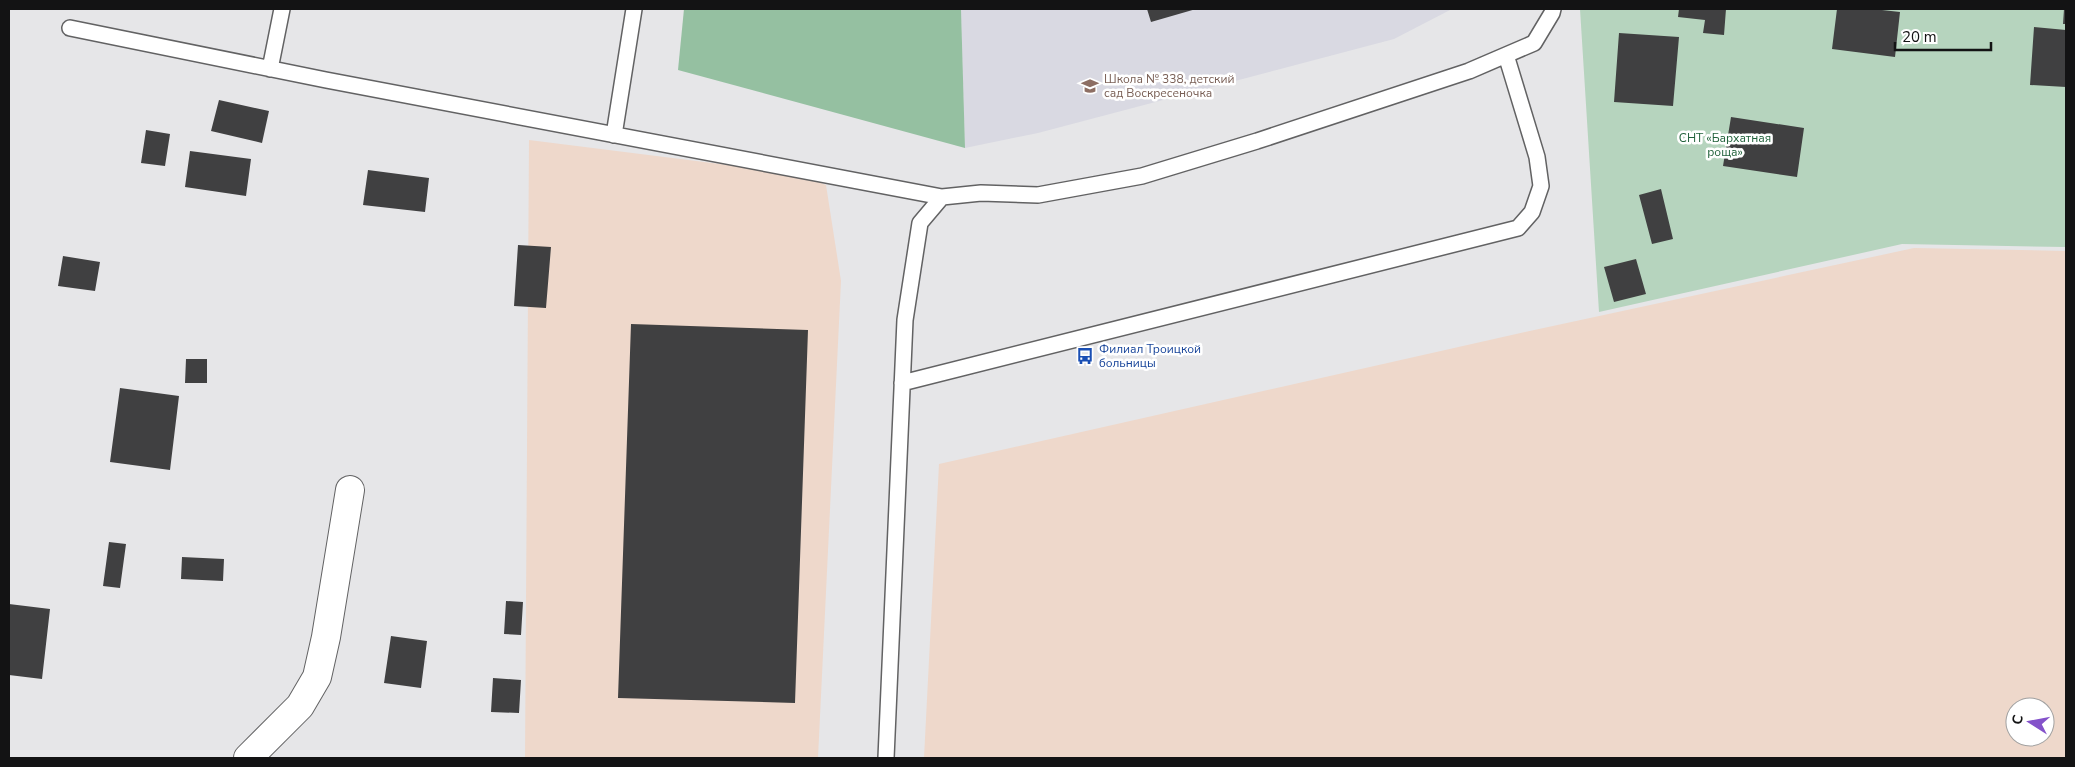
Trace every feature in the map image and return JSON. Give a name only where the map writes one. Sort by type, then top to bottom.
[{"type":"street","points":[[248,758],[300,706],[317,677],[326,637],[350,490]]},
{"type":"lane","points":[[270,69],[282,9]]},
{"type":"lane","points":[[614,135],[634,9]]},
{"type":"lane","points":[[70,28],[270,69],[942,197],[982,193],[1038,195],[1142,176],[1257,141],[1469,71],[1534,44],[1553,9]]},
{"type":"lane","points":[[902,383],[1518,228],[1532,212],[1541,186],[1537,156],[1506,55]]},
{"type":"lane","points":[[886,758],[905,320],[920,223],[942,197]]},
{"type":"shaded area","name":"Школа № 338, детский сад Воскресеночка","points":[[961,9],[1452,9],[1394,39],[1038,133],[965,148]]},
{"type":"shaded area","points":[[529,140],[799,174],[826,185],[841,281],[818,758],[525,758]]},
{"type":"shaded area","points":[[1914,248],[2066,251],[2066,758],[924,758],[939,464],[1525,332]]},
{"type":"green space","points":[[684,9],[961,9],[965,148],[678,70]]},
{"type":"green space","name":"СНТ «Бархатная роща»","points":[[1580,9],[2066,9],[2066,247],[1902,244],[1599,312]]},
{"type":"building","points":[[1147,9],[1196,9],[1151,22]]},
{"type":"building","points":[[1679,9],[1726,9],[1724,35],[1703,33],[1705,20],[1678,17]]},
{"type":"building","points":[[1837,9],[1873,9],[1900,12],[1895,57],[1832,49]]},
{"type":"building","points":[[2064,9],[2066,9],[2066,24],[2063,24]]},
{"type":"building","points":[[2034,27],[2066,30],[2066,87],[2030,85]]},
{"type":"building","points":[[1619,33],[1679,37],[1673,106],[1614,102]]},
{"type":"building","points":[[219,100],[269,111],[262,143],[211,131]]},
{"type":"building","points":[[1731,117],[1804,128],[1797,177],[1723,166]]},
{"type":"building","points":[[146,130],[170,134],[165,166],[141,163]]},
{"type":"building","points":[[190,151],[251,159],[246,196],[185,187]]},
{"type":"building","points":[[368,170],[429,178],[425,212],[363,205]]},
{"type":"building","points":[[1661,189],[1673,239],[1652,244],[1639,195]]},
{"type":"building","points":[[518,245],[551,247],[546,308],[514,306]]},
{"type":"building","points":[[63,256],[100,262],[95,291],[58,286]]},
{"type":"building","points":[[1636,259],[1646,294],[1614,302],[1604,267]]},
{"type":"building","points":[[631,324],[808,330],[795,703],[618,698]]},
{"type":"building","points":[[186,359],[207,359],[207,383],[185,383]]},
{"type":"building","points":[[120,388],[179,396],[170,470],[110,462]]},
{"type":"building","points":[[109,542],[126,544],[120,588],[103,586]]},
{"type":"building","points":[[182,557],[224,559],[223,581],[181,579]]},
{"type":"building","points":[[506,601],[523,602],[521,635],[504,634]]},
{"type":"building","points":[[9,604],[50,609],[42,679],[9,675]]},
{"type":"building","points":[[391,636],[427,641],[421,688],[384,683]]},
{"type":"building","points":[[493,678],[521,680],[519,713],[491,712]]},
{"type":"place","name":"Школа № 338, детский сад Воскресеночка","points":[[1090,86]]},
{"type":"place","name":"Филиал Троицкой больницы","points":[[1085,356]]}]
